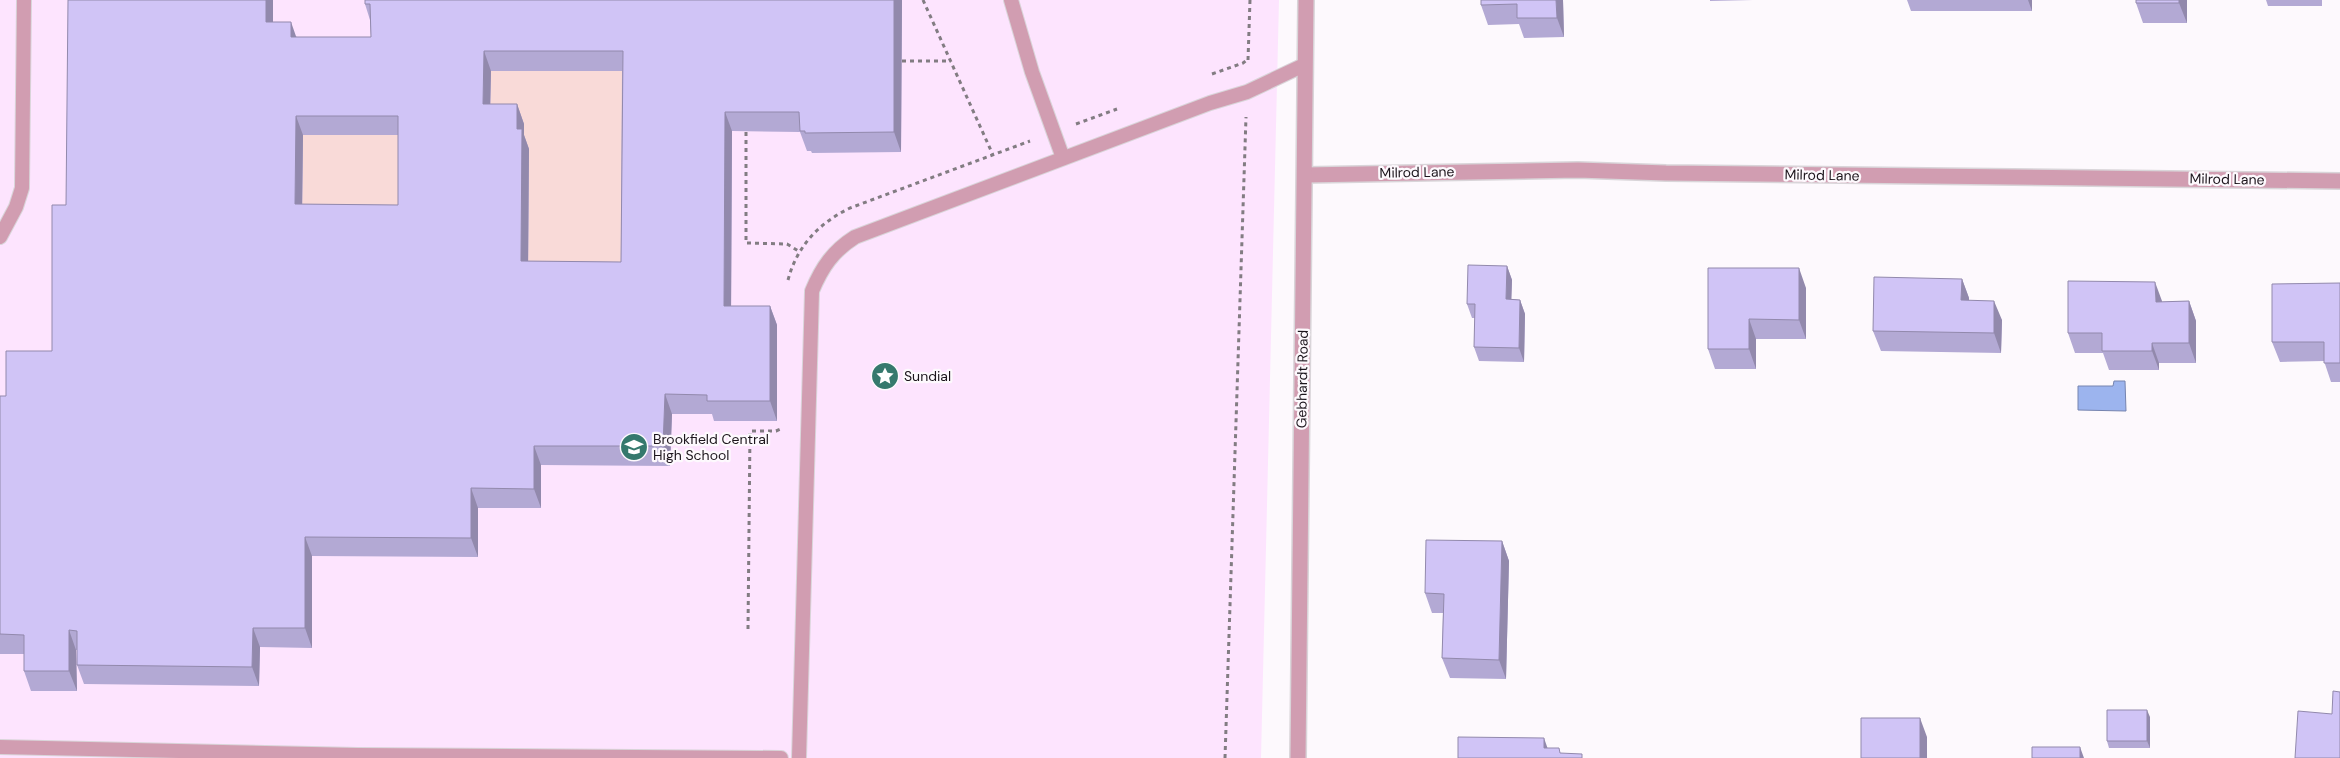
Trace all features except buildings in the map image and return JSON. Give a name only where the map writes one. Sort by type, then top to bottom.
[{"type":"street","name":"Gebhardt Road","points":[[1298,758],[1306,0]]},
{"type":"street","name":"Milrod Lane","points":[[1305,175],[1578,170],[1666,173],[2340,181]]},
{"type":"lane","points":[[0,237],[16,207],[22,179],[24,0]]},
{"type":"lane","points":[[1011,0],[1032,72],[1048,111],[1063,158]]},
{"type":"lane","points":[[800,758],[812,291],[819,274],[840,247],[855,237],[1063,158],[1247,92],[1304,65]]},
{"type":"lane","points":[[0,747],[358,755],[781,758]]},
{"type":"path","points":[[923,0],[993,155]]},
{"type":"path","points":[[1225,758],[1250,0]]},
{"type":"path","points":[[1207,76],[1243,63],[1248,59]]},
{"type":"path","points":[[902,61],[951,61]]},
{"type":"path","points":[[787,287],[789,275],[800,252],[820,226],[850,208],[1118,109]]},
{"type":"path","points":[[746,132],[746,243],[787,244],[800,252]]},
{"type":"path","points":[[748,629],[750,431],[778,431],[785,423]]},
{"type":"shaded area","name":"Brookfield Central High School","points":[[0,0],[1279,0],[1261,758],[0,758]]},
{"type":"shaded area","points":[[491,71],[630,71],[628,281],[528,281],[529,149],[490,123]]},
{"type":"shaded area","points":[[303,135],[405,135],[405,225],[302,224]]},
{"type":"water","points":[[2114,381],[2125,381],[2126,411],[2078,410],[2078,386],[2113,386]]},
{"type":"place","name":"Sundial","points":[[885,376]]},
{"type":"place","name":"Brookfield Central High School","points":[[634,447]]}]
